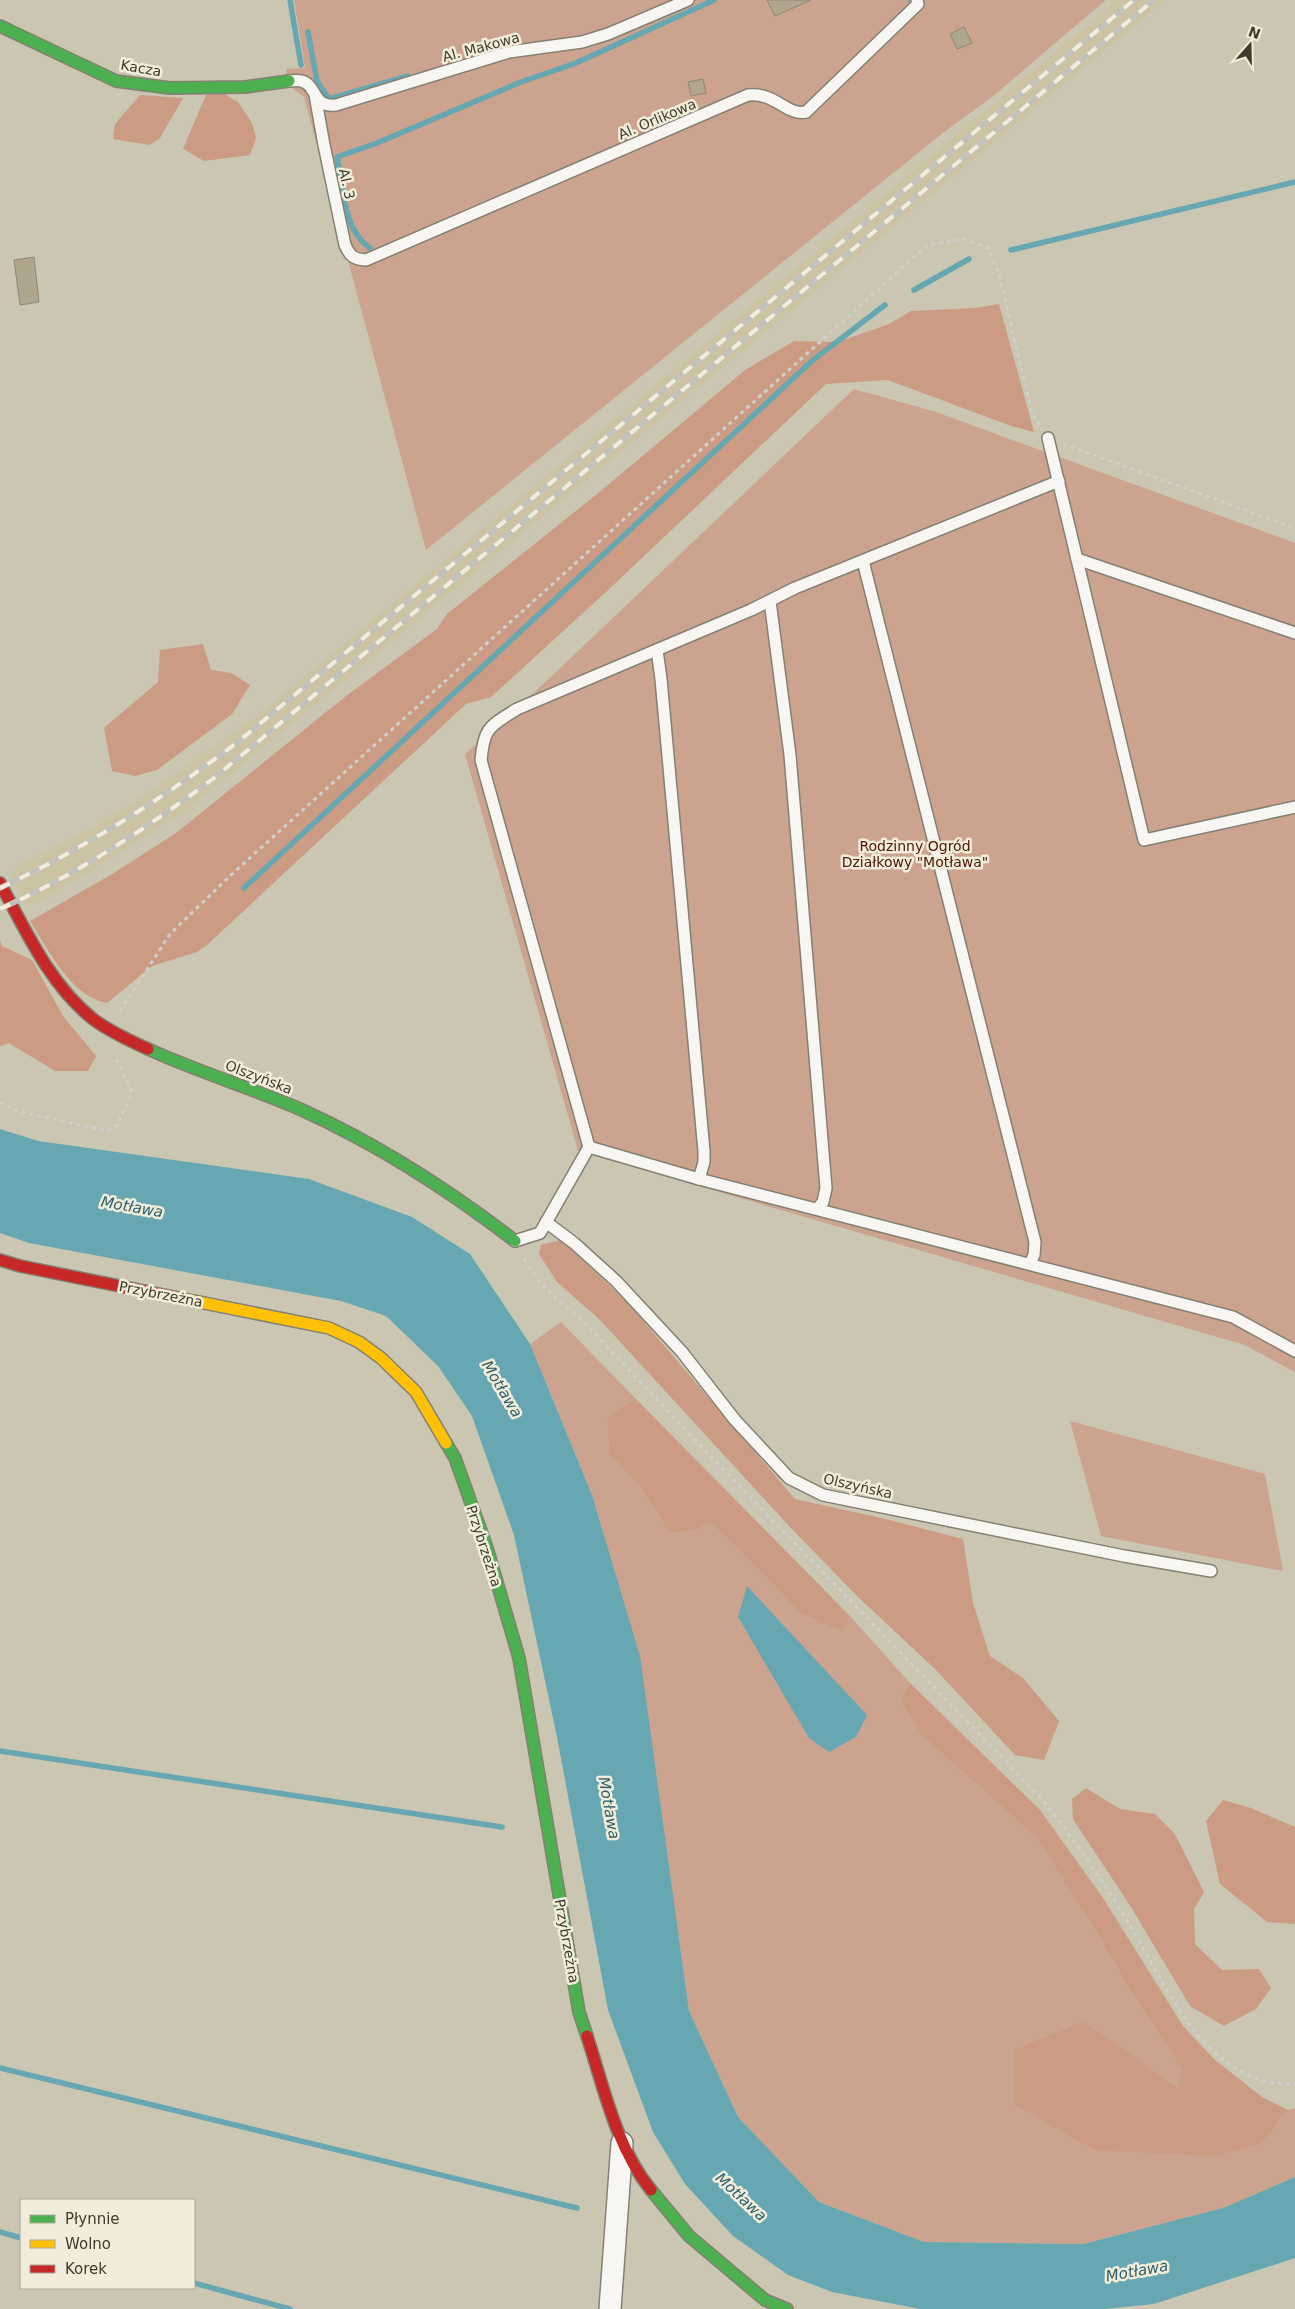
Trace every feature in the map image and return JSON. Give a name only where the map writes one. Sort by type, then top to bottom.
[{"type":"street","name":"Kacza","points":[[0,26],[116,81],[170,88],[246,87],[289,81]]},
{"type":"street","name":"Olszyńska","points":[[0,883],[21,923],[66,994],[93,1019],[139,1045],[304,1111],[408,1164],[470,1205],[515,1241]]},
{"type":"street","name":"Przybrzeżna","points":[[0,1260],[20,1266],[329,1328],[359,1342],[380,1358],[416,1392],[455,1458],[487,1548],[519,1658],[580,2012],[622,2143],[642,2179],[689,2236],[765,2300],[787,2309]]},
{"type":"street","name":"Przybrzeżna","points":[[610,2309],[622,2143]]},
{"type":"lane","name":"Al. Makowa","points":[[289,81],[302,80],[320,102],[329,106],[336,105],[509,52],[582,42],[608,34],[688,0]]},
{"type":"lane","name":"Al. Orlikowa","points":[[372,258],[748,96],[763,95],[796,112],[806,112],[919,1]]},
{"type":"lane","name":"Al. 3","points":[[315,95],[345,245],[350,255],[354,258],[366,260],[372,258]]},
{"type":"lane","points":[[1048,438],[1144,840],[1295,807]]},
{"type":"lane","points":[[515,1241],[540,1233],[588,1150],[482,760],[483,740],[492,724],[517,709],[770,601],[795,588],[1058,482]]},
{"type":"lane","points":[[1077,559],[1295,633]]},
{"type":"lane","points":[[863,561],[1034,1242],[1034,1255],[1030,1264]]},
{"type":"lane","points":[[770,601],[790,756],[826,1188],[823,1202],[817,1210]]},
{"type":"lane","points":[[657,650],[704,1151],[704,1162],[699,1179]]},
{"type":"lane","points":[[588,1150],[1233,1317],[1295,1351]]},
{"type":"lane","name":"Olszyńska","points":[[546,1222],[574,1243],[616,1281],[682,1352],[735,1420],[789,1478],[823,1496],[1124,1556],[1211,1571]]},
{"type":"path","points":[[108,1028],[170,934],[183,921],[927,246],[964,239],[988,248],[999,274],[1032,413],[1048,438],[1295,528]]},
{"type":"path","points":[[0,1102],[17,1110],[107,1131],[117,1126],[132,1092],[112,1051]]},
{"type":"path","points":[[515,1241],[538,1280],[553,1296],[585,1323],[696,1441],[1041,1798],[1066,1828],[1098,1875],[1183,2015],[1203,2041],[1239,2071],[1258,2080],[1281,2084],[1295,2084]]},
{"type":"shaded area","points":[[1118,0],[1166,0],[228,777],[181,814],[82,877],[35,904],[26,903],[10,877],[13,869],[92,828],[153,790],[262,712]]},
{"type":"shaded area","points":[[223,93],[238,102],[252,123],[256,138],[250,155],[204,161],[183,149],[206,95]]},
{"type":"shaded area","points":[[140,95],[183,98],[160,138],[150,145],[113,139],[115,124]]},
{"type":"shaded area","points":[[999,304],[1034,432],[1011,426],[888,380],[826,384],[606,592],[491,697],[466,704],[207,945],[197,952],[152,966],[107,1003],[94,999],[71,982],[53,958],[30,921],[114,873],[176,833],[346,696],[437,629],[447,614],[602,490],[745,370],[794,341],[838,342],[889,324],[911,311],[976,308]]},
{"type":"shaded area","points":[[203,644],[211,670],[231,673],[250,685],[232,714],[157,770],[135,776],[112,771],[104,728],[158,682],[160,650]]},
{"type":"shaded area","points":[[0,941],[2,946],[32,960],[63,1016],[96,1056],[88,1071],[55,1071],[9,1043],[0,1046]]},
{"type":"shaded area","points":[[561,1240],[627,1302],[795,1499],[890,1520],[963,1539],[973,1603],[990,1656],[1023,1678],[1059,1721],[1044,1760],[1015,1755],[935,1669],[857,1596],[789,1526],[600,1320],[557,1282],[539,1254],[541,1245]]},
{"type":"shaded area","points":[[635,1398],[850,1616],[843,1632],[800,1612],[736,1545],[709,1522],[697,1530],[668,1533],[642,1490],[609,1454],[607,1417]]},
{"type":"shaded area","points":[[910,1683],[1040,1810],[1103,1898],[1183,2026],[1214,2059],[1262,2097],[1288,2110],[1263,2142],[1216,2156],[1095,2150],[1015,2105],[1014,2050],[1082,2022],[1178,2087],[1182,2070],[1035,1836],[921,1735],[900,1701]]},
{"type":"shaded area","points":[[1086,1788],[1120,1809],[1155,1814],[1175,1834],[1204,1892],[1194,1909],[1195,1944],[1222,1970],[1259,1969],[1271,1988],[1256,2009],[1224,2026],[1190,2006],[1131,1907],[1073,1819],[1072,1799]]},
{"type":"shaded area","points":[[1223,1800],[1251,1808],[1295,1827],[1295,1924],[1267,1922],[1220,1884],[1206,1821]]},
{"type":"green space","points":[[294,0],[1106,0],[992,97],[944,132],[426,550],[304,97],[289,86],[286,69],[305,68]]},
{"type":"green space","name":"Rodzinny Ogród Działkowy \"Motława\"","points":[[854,389],[936,412],[1295,543],[1295,1372],[1245,1345],[578,1151],[465,754],[517,709]]},
{"type":"green space","points":[[561,1322],[635,1398],[607,1417],[609,1454],[642,1490],[668,1533],[697,1530],[709,1522],[843,1632],[850,1616],[910,1683],[900,1701],[921,1735],[1035,1836],[1182,2070],[1179,2087],[1146,2066],[1015,2050],[1263,2142],[1288,2110],[1295,2108],[1295,2177],[1223,2208],[1083,2244],[924,2242],[819,2202],[738,2117],[689,2011],[639,1656],[592,1495],[530,1344]]},
{"type":"green space","points":[[1070,1421],[1265,1474],[1283,1571],[1101,1536]]},
{"type":"water","name":"Motława","points":[[0,1129],[38,1141],[309,1179],[412,1217],[470,1254],[530,1344],[592,1495],[640,1656],[689,2011],[738,2117],[819,2202],[924,2242],[1083,2244],[1223,2208],[1295,2177],[1295,2258],[1154,2304],[1105,2309],[920,2309],[832,2292],[788,2275],[733,2236],[685,2184],[653,2132],[608,2010],[557,1737],[514,1535],[472,1416],[438,1366],[386,1316],[341,1301],[29,1243],[0,1233]]},
{"type":"water","points":[[747,1586],[867,1715],[856,1737],[829,1752],[809,1738],[738,1617]]},
{"type":"building","points":[[767,0],[811,0],[775,16]]},
{"type":"building","points":[[964,27],[972,43],[957,49],[950,34]]},
{"type":"building","points":[[703,79],[706,93],[691,96],[688,82]]},
{"type":"building","points":[[34,257],[39,302],[20,305],[14,260]]},
{"type":"waterway","points":[[290,0],[301,65]]},
{"type":"waterway","points":[[370,248],[361,240],[349,219],[337,157],[377,143],[521,82],[576,63],[714,0]]},
{"type":"waterway","points":[[308,32],[317,81],[329,99],[408,76]]},
{"type":"waterway","points":[[1011,250],[1295,182]]},
{"type":"waterway","points":[[914,290],[969,259]]},
{"type":"waterway","points":[[244,888],[813,360],[885,305]]},
{"type":"waterway","points":[[0,1751],[502,1827]]},
{"type":"waterway","points":[[0,2068],[577,2208]]},
{"type":"waterway","points":[[0,2232],[20,2238]]},
{"type":"waterway","points":[[195,2283],[290,2309]]},
{"type":"railway","points":[[0,888],[32,873],[123,821],[239,741],[1134,0]]},
{"type":"railway","points":[[0,909],[83,866],[163,815],[214,778],[1154,0]]},
{"type":"traffic: fast","points":[[0,26],[116,81],[170,88],[245,87],[289,81]]},
{"type":"traffic: fast","points":[[148,1049],[302,1110],[358,1138],[439,1186],[515,1241]]},
{"type":"traffic: fast","points":[[446,1443],[455,1458],[487,1548],[519,1658],[579,2012],[587,2036]]},
{"type":"traffic: fast","points":[[651,2190],[689,2236],[765,2300],[787,2309]]},
{"type":"traffic: slow","points":[[174,1297],[329,1328],[359,1342],[381,1358],[416,1392],[446,1443]]},
{"type":"traffic: jam","points":[[0,883],[40,956],[64,990],[93,1019],[148,1049]]},
{"type":"traffic: jam","points":[[0,1260],[20,1266],[174,1297]]},
{"type":"traffic: jam","points":[[587,2036],[605,2096],[620,2136],[639,2173],[651,2190]]}]
